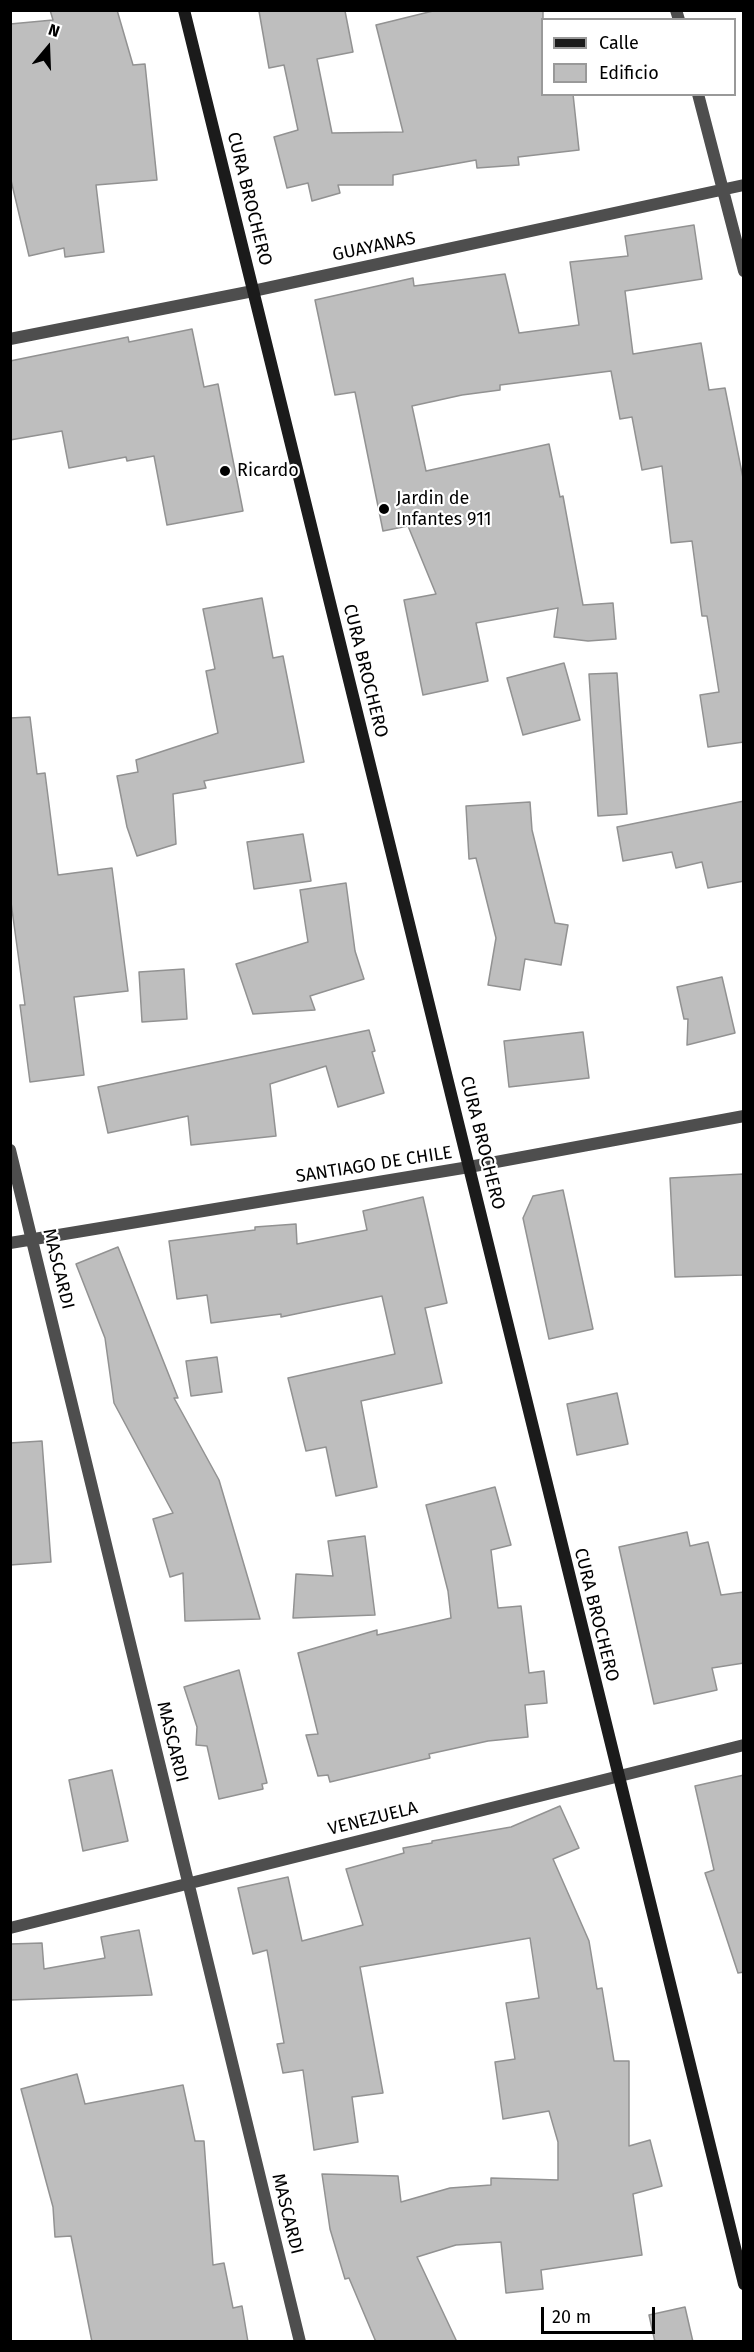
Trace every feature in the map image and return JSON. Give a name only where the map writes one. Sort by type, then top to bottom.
[{"type":"street","name":"CURA BROCHERO","points":[[184,10],[617,1777],[744,2284]]},
{"type":"street","points":[[699,96],[744,271]]},
{"type":"street","name":"GUAYANAS","points":[[10,339],[253,291],[744,185]]},
{"type":"street","name":"SANTIAGO DE CHILE","points":[[10,1244],[469,1167],[744,1116]]},
{"type":"street","name":"MASCARDI","points":[[10,1150],[300,2342]]},
{"type":"street","name":"VENEZUELA","points":[[10,1928],[744,1746]]},
{"type":"building","points":[[50,10],[117,10],[133,65],[145,64],[157,180],[96,185],[104,252],[65,257],[64,248],[29,256],[10,176],[10,24],[53,20]]},
{"type":"building","points":[[437,10],[543,10],[543,18],[541,18],[541,96],[573,96],[579,150],[518,157],[519,165],[477,168],[476,160],[393,175],[393,185],[338,185],[340,193],[312,201],[308,183],[287,188],[274,137],[298,130],[284,65],[269,68],[259,11],[345,11],[353,52],[317,59],[332,133],[403,132],[376,25]]},
{"type":"building","points":[[694,225],[702,279],[625,291],[633,354],[701,343],[709,390],[725,388],[744,483],[744,742],[708,747],[700,695],[719,692],[707,616],[702,616],[692,541],[671,543],[662,466],[642,470],[632,417],[620,419],[611,371],[500,385],[500,390],[462,395],[412,406],[426,471],[549,444],[560,497],[563,496],[583,605],[613,603],[616,639],[588,641],[554,637],[558,608],[476,623],[488,681],[423,695],[404,600],[436,594],[408,526],[383,531],[355,392],[335,395],[315,300],[413,278],[414,286],[505,274],[519,333],[579,325],[570,262],[628,256],[625,236]]},
{"type":"building","points":[[192,329],[204,387],[218,384],[243,511],[167,525],[154,456],[127,461],[126,457],[69,468],[62,431],[10,440],[10,361],[128,337],[129,342]]},
{"type":"building","points":[[262,598],[273,658],[283,656],[304,762],[204,781],[206,788],[173,794],[176,844],[137,856],[127,827],[117,776],[138,772],[136,760],[218,733],[206,671],[215,669],[203,609]]},
{"type":"building","points":[[564,663],[580,720],[523,735],[507,678]]},
{"type":"building","points":[[617,673],[627,814],[598,816],[589,674]]},
{"type":"building","points":[[30,717],[37,774],[45,773],[58,875],[112,868],[128,991],[74,997],[84,1075],[30,1082],[20,1005],[25,1005],[10,895],[10,718]]},
{"type":"building","points":[[744,801],[744,881],[708,888],[702,862],[676,868],[672,852],[623,861],[617,827]]},
{"type":"building","points":[[530,802],[532,830],[555,923],[568,925],[561,965],[525,959],[520,990],[488,985],[496,938],[476,858],[469,859],[466,806]]},
{"type":"building","points":[[303,834],[311,881],[254,889],[247,842]]},
{"type":"building","points":[[346,883],[355,951],[364,979],[310,996],[315,1010],[253,1014],[236,964],[308,942],[300,890]]},
{"type":"building","points":[[184,969],[187,1019],[142,1022],[139,972]]},
{"type":"building","points":[[722,977],[735,1033],[687,1045],[688,1019],[684,1019],[677,987]]},
{"type":"building","points":[[369,1030],[375,1051],[372,1052],[384,1093],[338,1107],[326,1066],[270,1084],[276,1136],[191,1145],[188,1116],[108,1133],[98,1087]]},
{"type":"building","points":[[583,1032],[589,1078],[509,1087],[504,1041]]},
{"type":"building","points":[[744,1174],[744,1275],[675,1277],[670,1178]]},
{"type":"building","points":[[563,1190],[593,1329],[549,1339],[523,1218],[533,1196]]},
{"type":"building","points":[[423,1197],[447,1303],[425,1308],[442,1383],[361,1401],[377,1487],[336,1496],[326,1447],[306,1451],[288,1378],[395,1354],[382,1296],[281,1317],[281,1314],[211,1323],[207,1295],[177,1299],[169,1241],[255,1230],[255,1227],[296,1224],[297,1244],[367,1230],[363,1211]]},
{"type":"building","points":[[118,1247],[178,1398],[174,1398],[219,1480],[260,1619],[185,1621],[183,1573],[170,1577],[153,1519],[173,1513],[114,1403],[105,1338],[76,1264]]},
{"type":"building","points":[[217,1357],[222,1392],[191,1396],[186,1361]]},
{"type":"building","points":[[617,1393],[628,1444],[577,1455],[567,1404]]},
{"type":"building","points":[[42,1441],[51,1562],[10,1565],[10,1443]]},
{"type":"building","points":[[495,1487],[511,1545],[491,1550],[498,1608],[521,1606],[529,1673],[544,1671],[547,1703],[525,1705],[528,1737],[488,1741],[429,1754],[430,1758],[330,1782],[328,1775],[318,1776],[306,1735],[318,1734],[298,1653],[377,1630],[377,1635],[451,1618],[448,1591],[426,1505]]},
{"type":"building","points":[[687,1532],[690,1546],[708,1542],[721,1595],[744,1592],[744,1663],[712,1668],[717,1690],[654,1704],[619,1547]]},
{"type":"building","points":[[365,1536],[375,1615],[293,1618],[296,1574],[333,1576],[328,1541]]},
{"type":"building","points":[[239,1670],[267,1783],[262,1784],[263,1789],[219,1799],[207,1746],[196,1745],[197,1727],[184,1687]]},
{"type":"building","points":[[112,1770],[128,1841],[83,1851],[69,1780]]},
{"type":"building","points":[[744,1775],[744,1972],[738,1973],[705,1873],[714,1870],[695,1786]]},
{"type":"building","points":[[560,1806],[579,1848],[553,1859],[589,1941],[597,1989],[602,1988],[614,2061],[629,2061],[629,2146],[650,2140],[662,2186],[633,2194],[642,2255],[541,2270],[543,2289],[506,2293],[501,2242],[456,2245],[417,2257],[457,2342],[376,2342],[349,2278],[345,2279],[330,2229],[322,2174],[398,2176],[401,2202],[450,2188],[491,2185],[491,2178],[558,2180],[558,2142],[549,2111],[503,2119],[495,2062],[515,2059],[506,2003],[539,1998],[530,1938],[360,1967],[383,2093],[352,2097],[358,2142],[314,2150],[303,2070],[283,2073],[277,2044],[284,2043],[267,1950],[253,1954],[238,1888],[288,1877],[302,1941],[363,1925],[346,1869],[404,1853],[403,1848],[511,1827]]},
{"type":"building","points":[[139,1930],[152,1995],[10,2000],[10,1944],[42,1943],[44,1969],[105,1958],[101,1937]]},
{"type":"building","points":[[77,2074],[85,2104],[183,2085],[195,2141],[204,2141],[213,2265],[224,2263],[233,2308],[242,2306],[248,2342],[92,2342],[71,2236],[55,2237],[53,2207],[21,2089]]},
{"type":"building","points":[[685,2307],[693,2342],[655,2342],[649,2315]]},
{"type":"place","name":"Ricardo","points":[[225,471]]},
{"type":"place","name":"Jardin de Infantes 911","points":[[384,509]]}]
